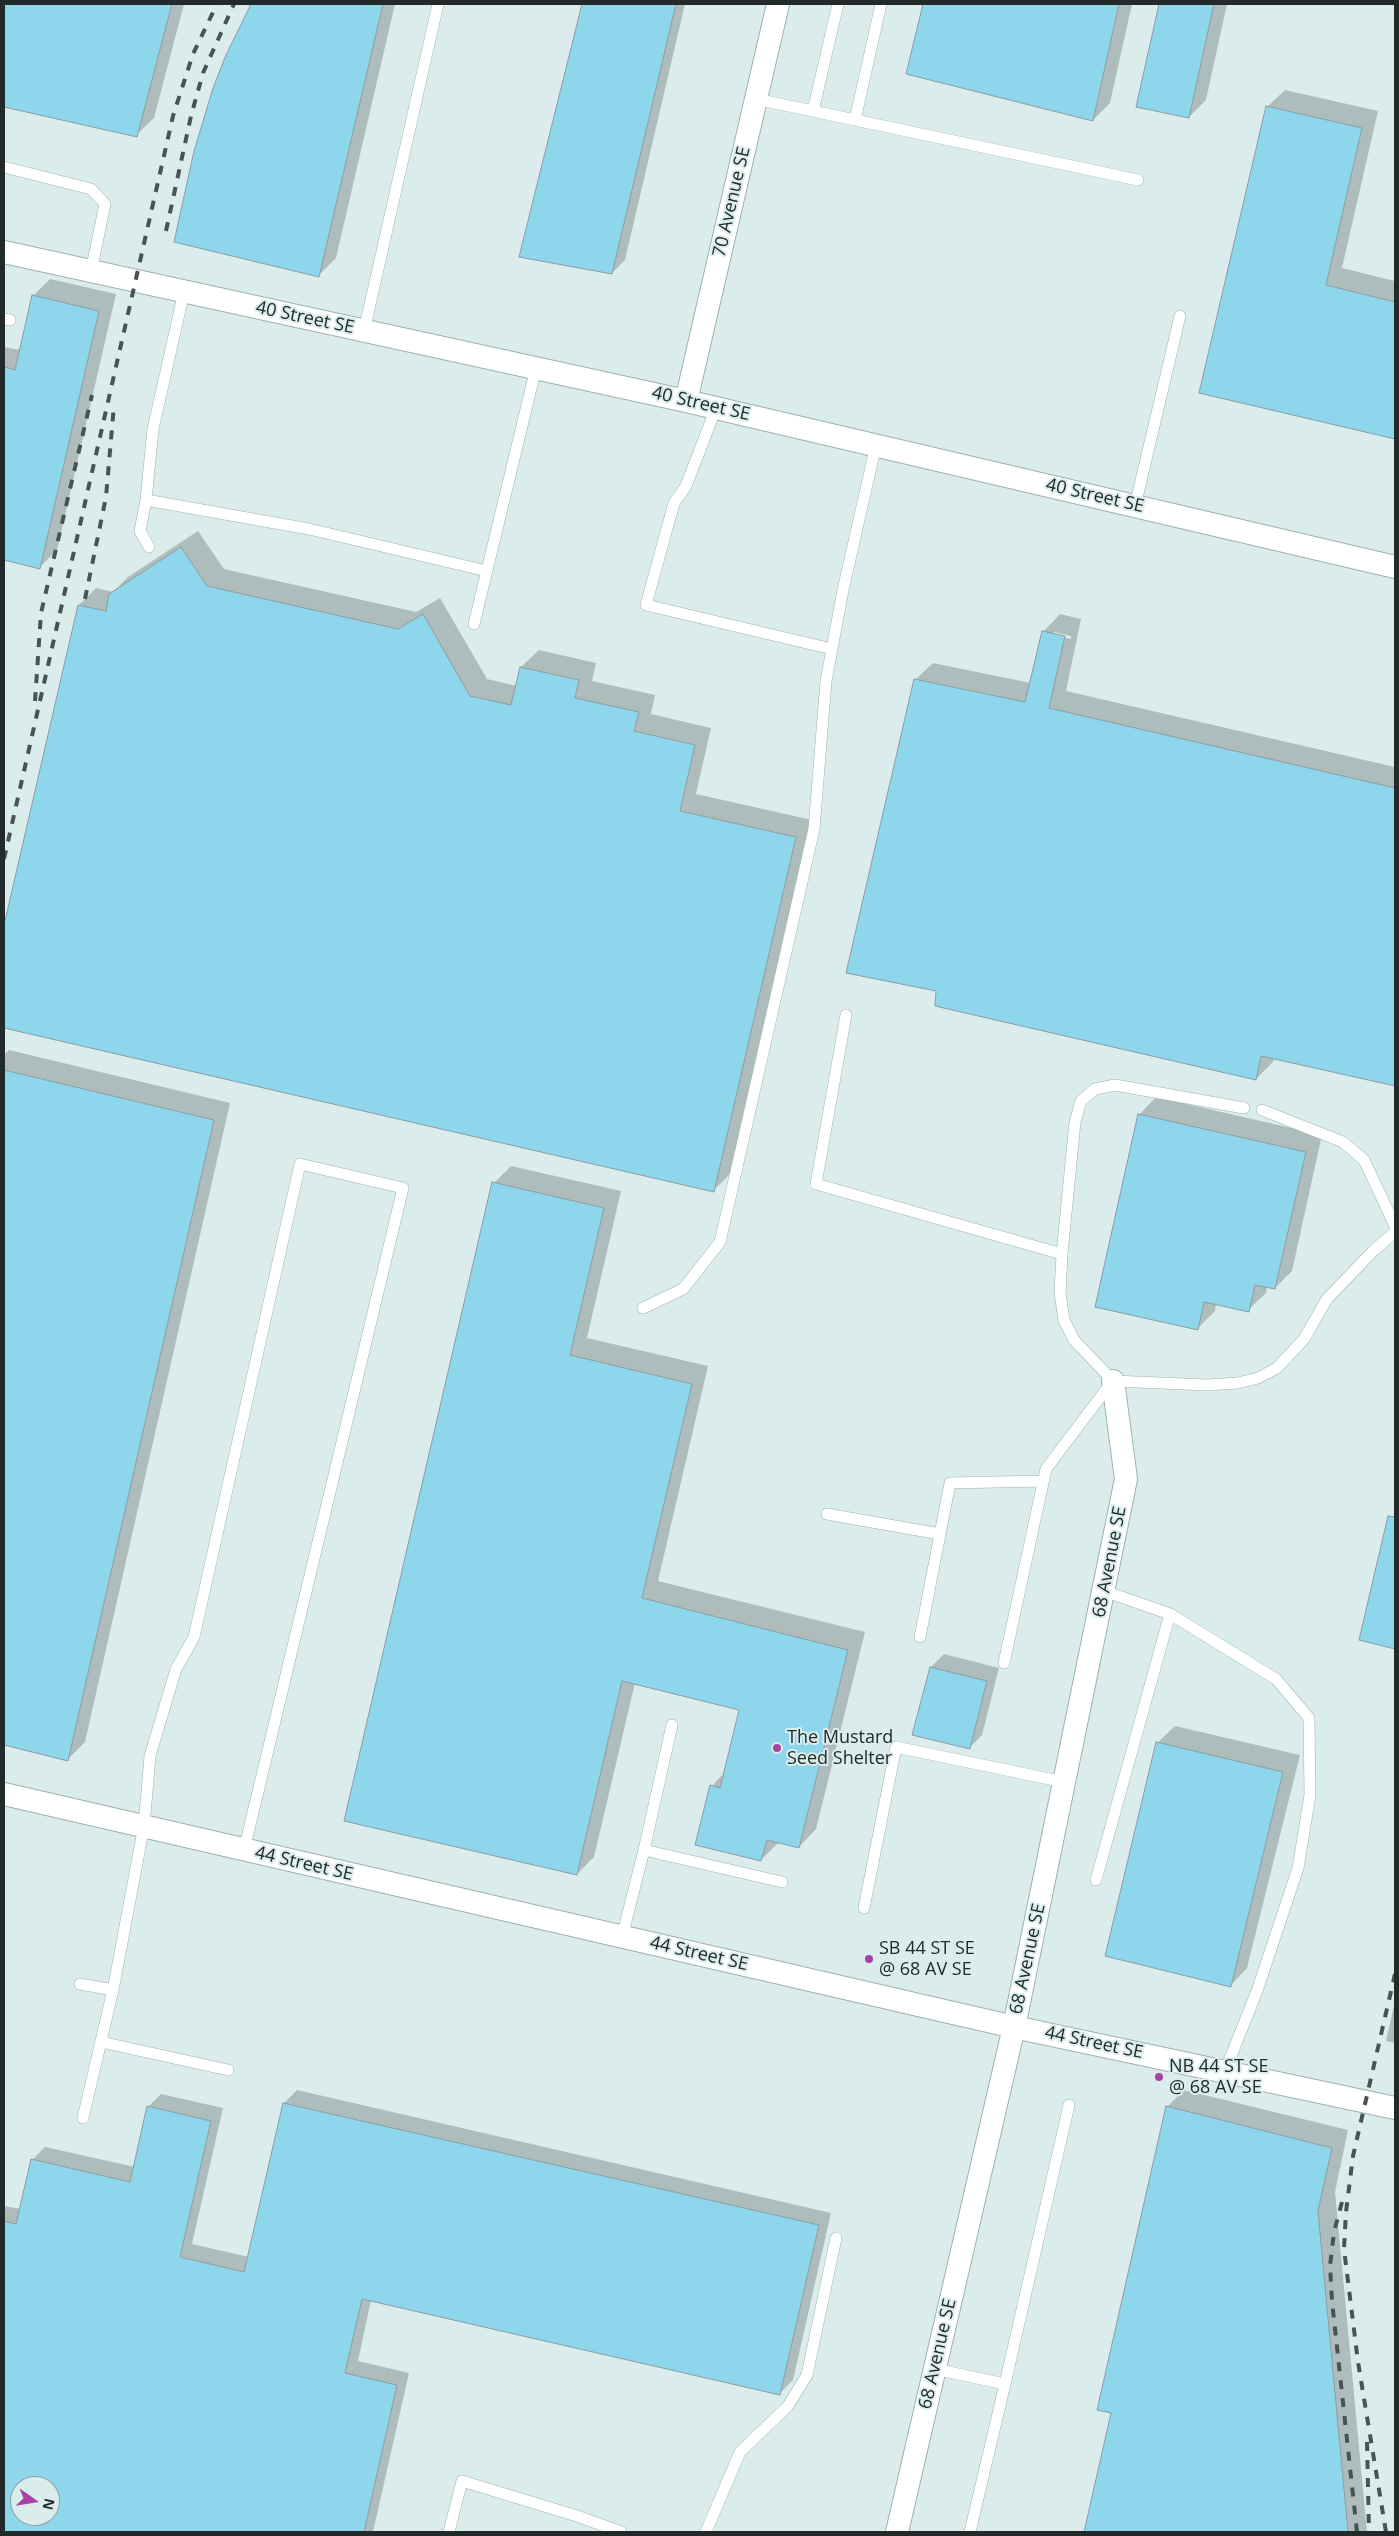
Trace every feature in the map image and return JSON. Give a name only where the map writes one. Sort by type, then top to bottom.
[{"type":"street","name":"70 Avenue SE","points":[[686,401],[778,4]]},
{"type":"street","name":"40 Street SE","points":[[4,252],[686,401],[1395,567]]},
{"type":"street","name":"68 Avenue SE","points":[[897,2532],[1014,2027],[1126,1479],[1112,1382]]},
{"type":"street","name":"44 Street SE","points":[[4,1794],[1014,2027],[1395,2108]]},
{"type":"lane","points":[[364,331],[438,4]]},
{"type":"lane","points":[[813,111],[838,4]]},
{"type":"lane","points":[[855,120],[881,4]]},
{"type":"lane","points":[[756,99],[1138,180]]},
{"type":"lane","points":[[4,168],[91,189],[105,204],[91,272]]},
{"type":"lane","points":[[148,547],[140,531],[146,500],[153,429],[184,292]]},
{"type":"lane","points":[[1135,506],[1180,316]]},
{"type":"lane","points":[[474,624],[536,368]]},
{"type":"lane","points":[[716,408],[686,486],[674,503],[646,605],[832,649]]},
{"type":"lane","points":[[643,1308],[683,1289],[720,1242],[814,829],[826,681],[876,445]]},
{"type":"lane","points":[[146,500],[309,529],[487,571]]},
{"type":"lane","points":[[846,1015],[816,1184],[1062,1254]]},
{"type":"lane","points":[[1244,1108],[1115,1085],[1094,1089],[1082,1101],[1075,1122],[1060,1293],[1064,1320],[1074,1340],[1112,1382],[1207,1385],[1238,1383],[1258,1378],[1277,1368],[1304,1339],[1327,1299],[1373,1251],[1395,1232]]},
{"type":"lane","points":[[1262,1110],[1343,1142],[1364,1160],[1395,1226]]},
{"type":"lane","points":[[83,2118],[113,1990],[144,1826],[150,1756],[176,1669],[194,1637],[300,1164],[403,1188],[244,1850]]},
{"type":"lane","points":[[1004,1663],[1046,1469],[1112,1382]]},
{"type":"lane","points":[[920,1637],[950,1483],[1043,1481]]},
{"type":"lane","points":[[827,1514],[940,1534]]},
{"type":"lane","points":[[1104,1591],[1170,1614],[1276,1679],[1309,1718],[1310,1795],[1298,1868],[1257,1991],[1225,2071]]},
{"type":"lane","points":[[1096,1880],[1170,1614]]},
{"type":"lane","points":[[622,1937],[672,1725]]},
{"type":"lane","points":[[864,1908],[896,1747],[1064,1782]]},
{"type":"lane","points":[[644,1850],[782,1882]]},
{"type":"lane","points":[[80,1984],[113,1990]]},
{"type":"lane","points":[[101,2042],[228,2070]]},
{"type":"lane","points":[[970,2532],[1069,2105]]},
{"type":"lane","points":[[706,2532],[740,2452],[788,2406],[807,2375],[836,2238]]},
{"type":"lane","points":[[935,2369],[1005,2384]]},
{"type":"lane","points":[[449,2532],[462,2481],[577,2516],[621,2532]]},
{"type":"building","points":[[4,4],[172,4],[137,137],[4,107]]},
{"type":"building","points":[[251,4],[383,4],[319,277],[174,242],[194,151],[213,88],[226,55]]},
{"type":"building","points":[[582,4],[676,4],[612,274],[519,257]]},
{"type":"building","points":[[923,4],[1119,4],[1093,121],[906,74]]},
{"type":"building","points":[[1159,4],[1214,4],[1189,118],[1136,107]]},
{"type":"building","points":[[1266,106],[1362,128],[1326,285],[1395,302],[1395,439],[1199,393]]},
{"type":"building","points":[[32,295],[99,311],[40,569],[4,560],[4,367],[15,370]]},
{"type":"building","points":[[181,547],[207,586],[398,629],[423,614],[470,696],[511,705],[520,667],[579,680],[575,698],[639,712],[634,731],[695,745],[680,811],[796,837],[714,1192],[4,1028],[4,925],[78,605],[106,611],[109,594]]},
{"type":"building","points":[[1042,631],[1065,636],[1049,708],[1395,788],[1395,1086],[1261,1056],[1256,1080],[935,1006],[936,991],[846,973],[914,679],[1025,702]]},
{"type":"building","points":[[4,1070],[214,1120],[68,1761],[4,1745]]},
{"type":"building","points":[[1138,1114],[1306,1152],[1275,1289],[1255,1285],[1249,1312],[1204,1302],[1198,1330],[1095,1307]]},
{"type":"building","points":[[492,1182],[604,1208],[570,1355],[692,1384],[642,1598],[848,1650],[799,1848],[767,1840],[761,1861],[695,1845],[710,1785],[720,1788],[739,1710],[622,1681],[577,1875],[344,1821]]},
{"type":"building","points":[[1388,1516],[1395,1517],[1395,1649],[1359,1640]]},
{"type":"building","points":[[930,1667],[987,1681],[970,1749],[912,1735]]},
{"type":"building","points":[[1156,1742],[1283,1772],[1231,1987],[1105,1956]]},
{"type":"building","points":[[283,2103],[819,2225],[780,2395],[362,2299],[345,2373],[397,2385],[364,2532],[4,2532],[4,2221],[16,2224],[31,2159],[130,2182],[147,2106],[211,2121],[180,2257],[244,2272]]},
{"type":"building","points":[[1166,2106],[1332,2148],[1318,2211],[1348,2532],[1084,2532],[1111,2413],[1097,2410]]},
{"type":"railway","points":[[4,859],[173,116],[193,54],[217,4]]},
{"type":"railway","points":[[166,231],[191,116],[203,73],[234,4]]},
{"type":"railway","points":[[35,701],[41,613],[92,395]]},
{"type":"railway","points":[[85,599],[106,497],[114,405]]},
{"type":"railway","points":[[1386,2532],[1358,2362],[1344,2249],[1346,2212],[1353,2156],[1395,1974]]},
{"type":"railway","points":[[1342,2202],[1334,2232],[1330,2266],[1332,2301],[1357,2532]]},
{"type":"railway","points":[[1367,2442],[1369,2532]]},
{"type":"place","name":"The Mustard Seed Shelter","points":[[777,1748]]},
{"type":"place","name":"SB 44 ST SE @ 68 AV SE","points":[[869,1959]]},
{"type":"place","name":"NB 44 ST SE @ 68 AV SE","points":[[1159,2077]]}]
